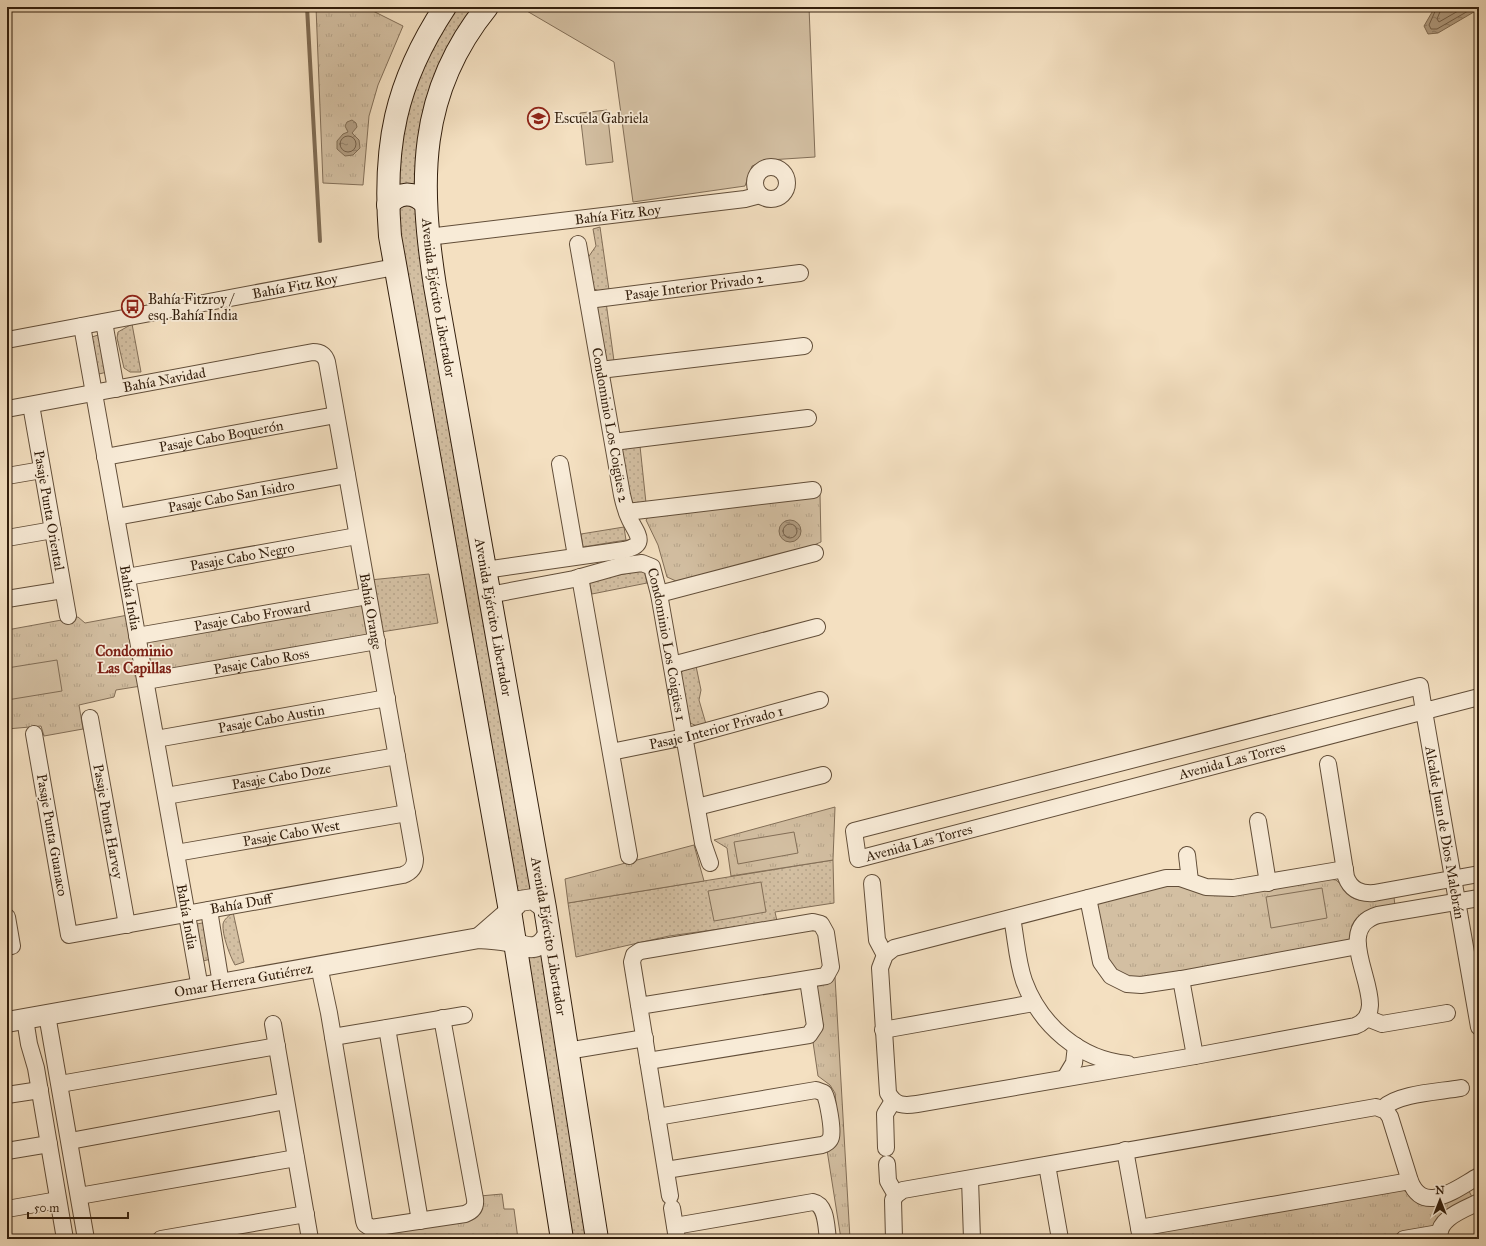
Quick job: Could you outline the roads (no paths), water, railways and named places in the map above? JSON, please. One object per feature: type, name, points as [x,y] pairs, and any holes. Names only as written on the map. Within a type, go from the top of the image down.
[{"type":"main road","points":[[445,7],[418,55],[399,104],[390,145],[387,183],[388,205],[395,267],[510,911],[562,1239]]},
{"type":"main road","name":"Avenida Ejército Libertador","points":[[487,7],[471,28],[452,62],[436,106],[426,154],[425,203],[428,237],[435,286],[545,908],[597,1239]]},
{"type":"main road","points":[[388,205],[395,197],[406,194],[416,196],[425,203]]},
{"type":"street","name":"Bahía Fitz Roy","points":[[428,237],[737,200],[760,195]]},
{"type":"street","name":"Condominio Los Coigües 2","points":[[485,570],[635,547],[638,542],[639,536],[627,512],[578,244]]},
{"type":"street","name":"Bahía Fitz Roy","points":[[7,340],[395,267]]},
{"type":"street","name":"Pasaje Interior Privado 2","points":[[588,300],[800,273]]},
{"type":"street","points":[[104,322],[116,389]]},
{"type":"street","name":"Bahía India","points":[[82,326],[200,988]]},
{"type":"street","points":[[600,370],[804,346]]},
{"type":"street","name":"Bahía Navidad","points":[[7,409],[313,352],[322,354]]},
{"type":"street","name":"Bahía Orange","points":[[322,354],[327,362],[387,698],[415,859],[412,870]]},
{"type":"street","name":"Pasaje Punta Oriental","points":[[31,405],[68,616]]},
{"type":"street","name":"Pasaje Cabo Boquerón","points":[[105,457],[336,415]]},
{"type":"street","points":[[613,442],[808,418]]},
{"type":"street","points":[[560,464],[576,556]]},
{"type":"street","points":[[7,476],[42,470]]},
{"type":"street","name":"Pasaje Cabo San Isidro","points":[[116,517],[347,475]]},
{"type":"street","points":[[627,512],[813,490]]},
{"type":"street","points":[[7,538],[53,530]]},
{"type":"street","name":"Pasaje Cabo Negro","points":[[127,577],[357,536]]},
{"type":"street","points":[[659,594],[814,553]]},
{"type":"street","name":"Condominio Los Coigües 1","points":[[489,595],[580,577],[608,568],[646,563],[654,570],[704,846],[710,862]]},
{"type":"street","points":[[580,577],[629,856]]},
{"type":"street","points":[[7,600],[63,590]]},
{"type":"street","name":"Pasaje Cabo Froward","points":[[137,636],[368,596]]},
{"type":"street","points":[[672,665],[818,627]]},
{"type":"street","name":"Pasaje Cabo Ross","points":[[146,681],[377,641]]},
{"type":"street","name":"Alcalde Juan de Dios Malebrán","points":[[1420,686],[1479,1027]]},
{"type":"street","name":"Avenida Las Torres","points":[[1420,686],[854,831],[858,859],[1479,697]]},
{"type":"street","name":"Pasaje Cabo Austin","points":[[156,739],[387,698]]},
{"type":"street","name":"Pasaje Interior Privado 1","points":[[611,752],[685,737],[820,700]]},
{"type":"street","name":"Pasaje Punta Harvey","points":[[90,718],[127,925]]},
{"type":"street","name":"Pasaje Punta Guanaco","points":[[34,734],[69,935]]},
{"type":"street","name":"Pasaje Cabo Doze","points":[[166,796],[397,756]]},
{"type":"street","points":[[1328,764],[1345,869],[1350,885],[1362,893],[1374,893],[1479,874]]},
{"type":"street","points":[[697,807],[823,775]]},
{"type":"street","name":"Pasaje Cabo West","points":[[176,853],[407,813]]},
{"type":"street","points":[[1258,821],[1268,882]]},
{"type":"street","points":[[1187,855],[1190,881]]},
{"type":"street","points":[[1345,869],[1268,882],[1219,888],[1206,887],[1190,881],[1166,878],[898,947],[885,955],[880,968],[886,1088],[893,1101],[901,1105],[918,1104],[1195,1056],[1355,1026],[1367,1018],[1370,1004],[1358,946],[1357,938],[1360,927],[1371,917],[1479,898]]},
{"type":"street","name":"Bahía Duff","points":[[69,935],[403,875],[412,870]]},
{"type":"street","points":[[872,883],[877,940],[885,955]]},
{"type":"street","points":[[1088,898],[1102,962],[1111,976],[1121,982],[1134,986],[1181,979],[1358,946]]},
{"type":"street","points":[[479,938],[520,901],[526,899],[538,901],[545,908]]},
{"type":"street","name":"Bahía India","points":[[209,910],[221,984]]},
{"type":"street","points":[[7,917],[10,946]]},
{"type":"street","points":[[1012,918],[1021,970],[1034,1003],[1052,1027],[1076,1046],[1090,1054],[1112,1061],[1141,1065]]},
{"type":"street","points":[[639,1006],[826,976],[831,967],[825,930],[817,922],[636,952],[632,958],[632,962],[639,1006],[645,1038],[676,1232],[813,1202],[819,1204],[823,1210],[828,1239]]},
{"type":"street","name":"Omar Herrera Gutiérrez","points":[[16,1020],[479,938],[514,943],[527,948],[534,947],[540,944],[548,933]]},
{"type":"street","points":[[319,966],[333,1037],[365,1224],[375,1228],[465,1214],[473,1210],[475,1203],[442,1018]]},
{"type":"street","points":[[1181,979],[1195,1056]]},
{"type":"street","points":[[648,1061],[809,1035],[814,1026],[808,980]]},
{"type":"street","points":[[883,1030],[1034,1003]]},
{"type":"street","points":[[1367,1018],[1382,1024],[1447,1013]]},
{"type":"street","points":[[47,1015],[86,1239]]},
{"type":"street","points":[[333,1037],[464,1015]]},
{"type":"street","points":[[16,1020],[40,1090],[65,1239]]},
{"type":"street","points":[[273,1024],[310,1239]]},
{"type":"street","points":[[387,1028],[420,1221]]},
{"type":"street","points":[[567,1051],[645,1038]]},
{"type":"street","points":[[60,1084],[277,1046]]},
{"type":"street","points":[[1065,1078],[1074,1064],[1076,1046]]},
{"type":"street","points":[[894,1239],[892,1203],[896,1194],[903,1190],[1372,1107],[1382,1108],[1398,1099],[1461,1088]]},
{"type":"street","points":[[7,1096],[40,1090]]},
{"type":"street","points":[[657,1117],[816,1090],[824,1094],[827,1100],[832,1133],[830,1140],[822,1145],[666,1170]]},
{"type":"street","points":[[70,1141],[286,1101]]},
{"type":"street","points":[[893,1101],[885,1114],[886,1156],[888,1181],[896,1194]]},
{"type":"street","points":[[1382,1108],[1390,1117],[1410,1181],[1417,1193],[1424,1198],[1433,1199],[1442,1196],[1479,1176]]},
{"type":"street","points":[[7,1151],[49,1144]]},
{"type":"street","points":[[1125,1150],[1140,1233],[1410,1181]]},
{"type":"street","points":[[79,1196],[296,1158]]},
{"type":"street","points":[[1047,1165],[1060,1239]]},
{"type":"street","points":[[970,1178],[972,1239]]},
{"type":"street","points":[[7,1209],[58,1200]]},
{"type":"street","points":[[1404,1239],[1439,1236],[1446,1220],[1479,1202]]},
{"type":"street","points":[[161,1239],[306,1214]]},
{"type":"water","points":[[1435,7],[1479,7],[1479,9],[1438,33],[1428,34],[1424,26]]},
{"type":"water","points":[[352,120],[356,123],[357,127],[352,133],[359,140],[360,148],[353,155],[345,156],[337,149],[337,141],[343,134],[348,132],[345,126],[347,122]]},
{"type":"water","points":[[790,520],[798,523],[801,531],[798,539],[790,542],[782,539],[779,531],[782,523]]},
{"type":"waterway","points":[[307,7],[320,241]]},
{"type":"place","name":"Escuela Gabriela","points":[[539,118]]},
{"type":"place","name":"Bahía Fitzroy / esq. Bahía India","points":[[133,307]]},
{"type":"district","name":"Condominio Las Capillas","points":[[134,660]]}]
